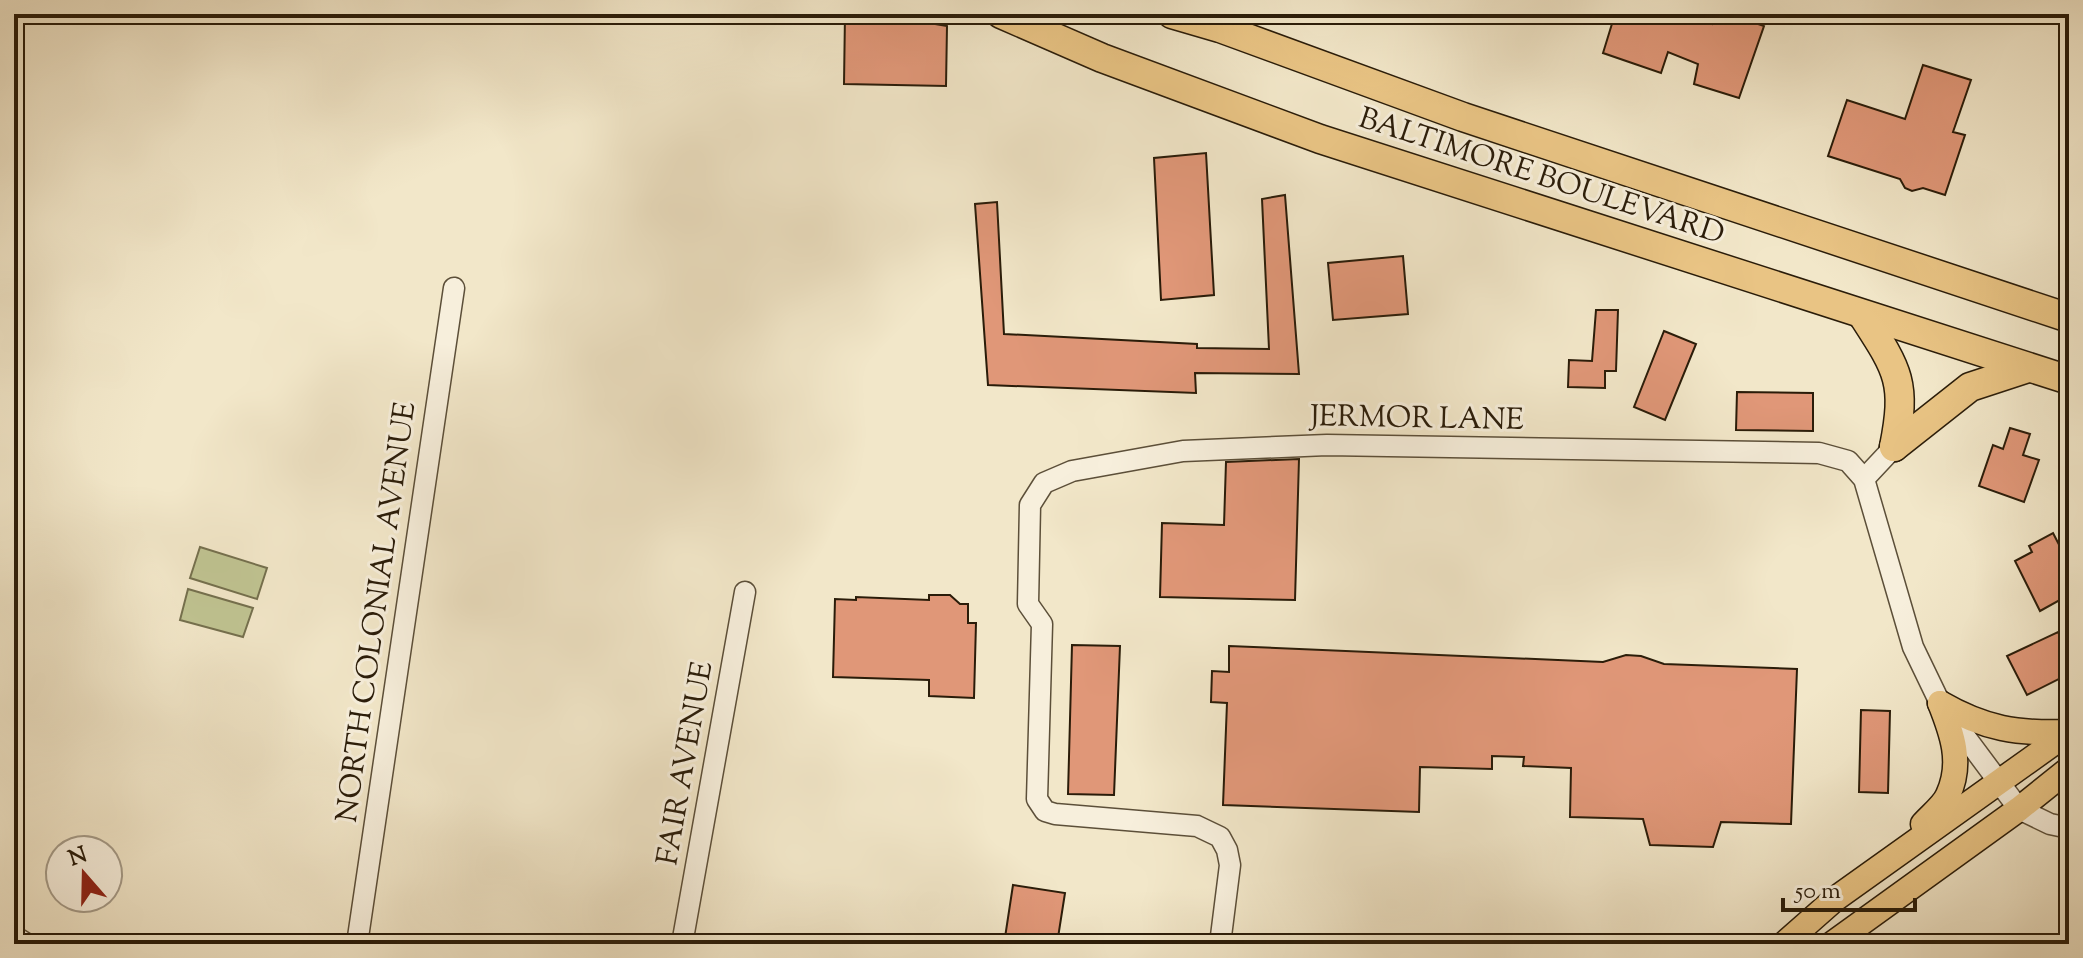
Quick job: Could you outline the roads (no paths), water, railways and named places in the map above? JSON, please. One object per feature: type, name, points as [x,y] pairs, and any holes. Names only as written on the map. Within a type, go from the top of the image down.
[{"type":"highway","name":"BALTIMORE BOULEVARD","points":[[1001,14],[1102,58],[1320,139],[2069,380]]},
{"type":"highway","name":"BALTIMORE BOULEVARD","points":[[1172,14],[1220,28],[1463,117],[2069,318]]},
{"type":"highway","points":[[1863,316],[1884,348],[1899,381],[1900,416],[1894,447]]},
{"type":"highway","points":[[1894,447],[1970,387],[2028,368]]},
{"type":"main road","points":[[1940,703],[1969,720],[1996,729],[2069,732]]},
{"type":"main road","points":[[1902,851],[1948,797],[1955,766],[1955,742],[1940,703]]},
{"type":"main road","points":[[1784,944],[1835,899],[2069,732]]},
{"type":"main road","points":[[1832,944],[2019,809],[2069,769]]},
{"type":"street","name":"NORTH COLONIAL AVENUE","points":[[357,944],[454,288]]},
{"type":"street","name":"JERMOR LANE","points":[[1220,944],[1230,865],[1220,837],[1197,826],[1055,814],[1045,811],[1037,799],[1042,624],[1028,604],[1030,505],[1044,483],[1072,471],[1183,451],[1327,445],[1819,453],[1848,461],[1864,479]]},
{"type":"street","points":[[1894,447],[1864,479],[1913,647],[1940,703],[2019,809],[2050,824],[2069,828]]},
{"type":"street","name":"FAIR AVENUE","points":[[682,944],[745,592]]},
{"type":"street","points":[[14,936],[27,944]]}]
